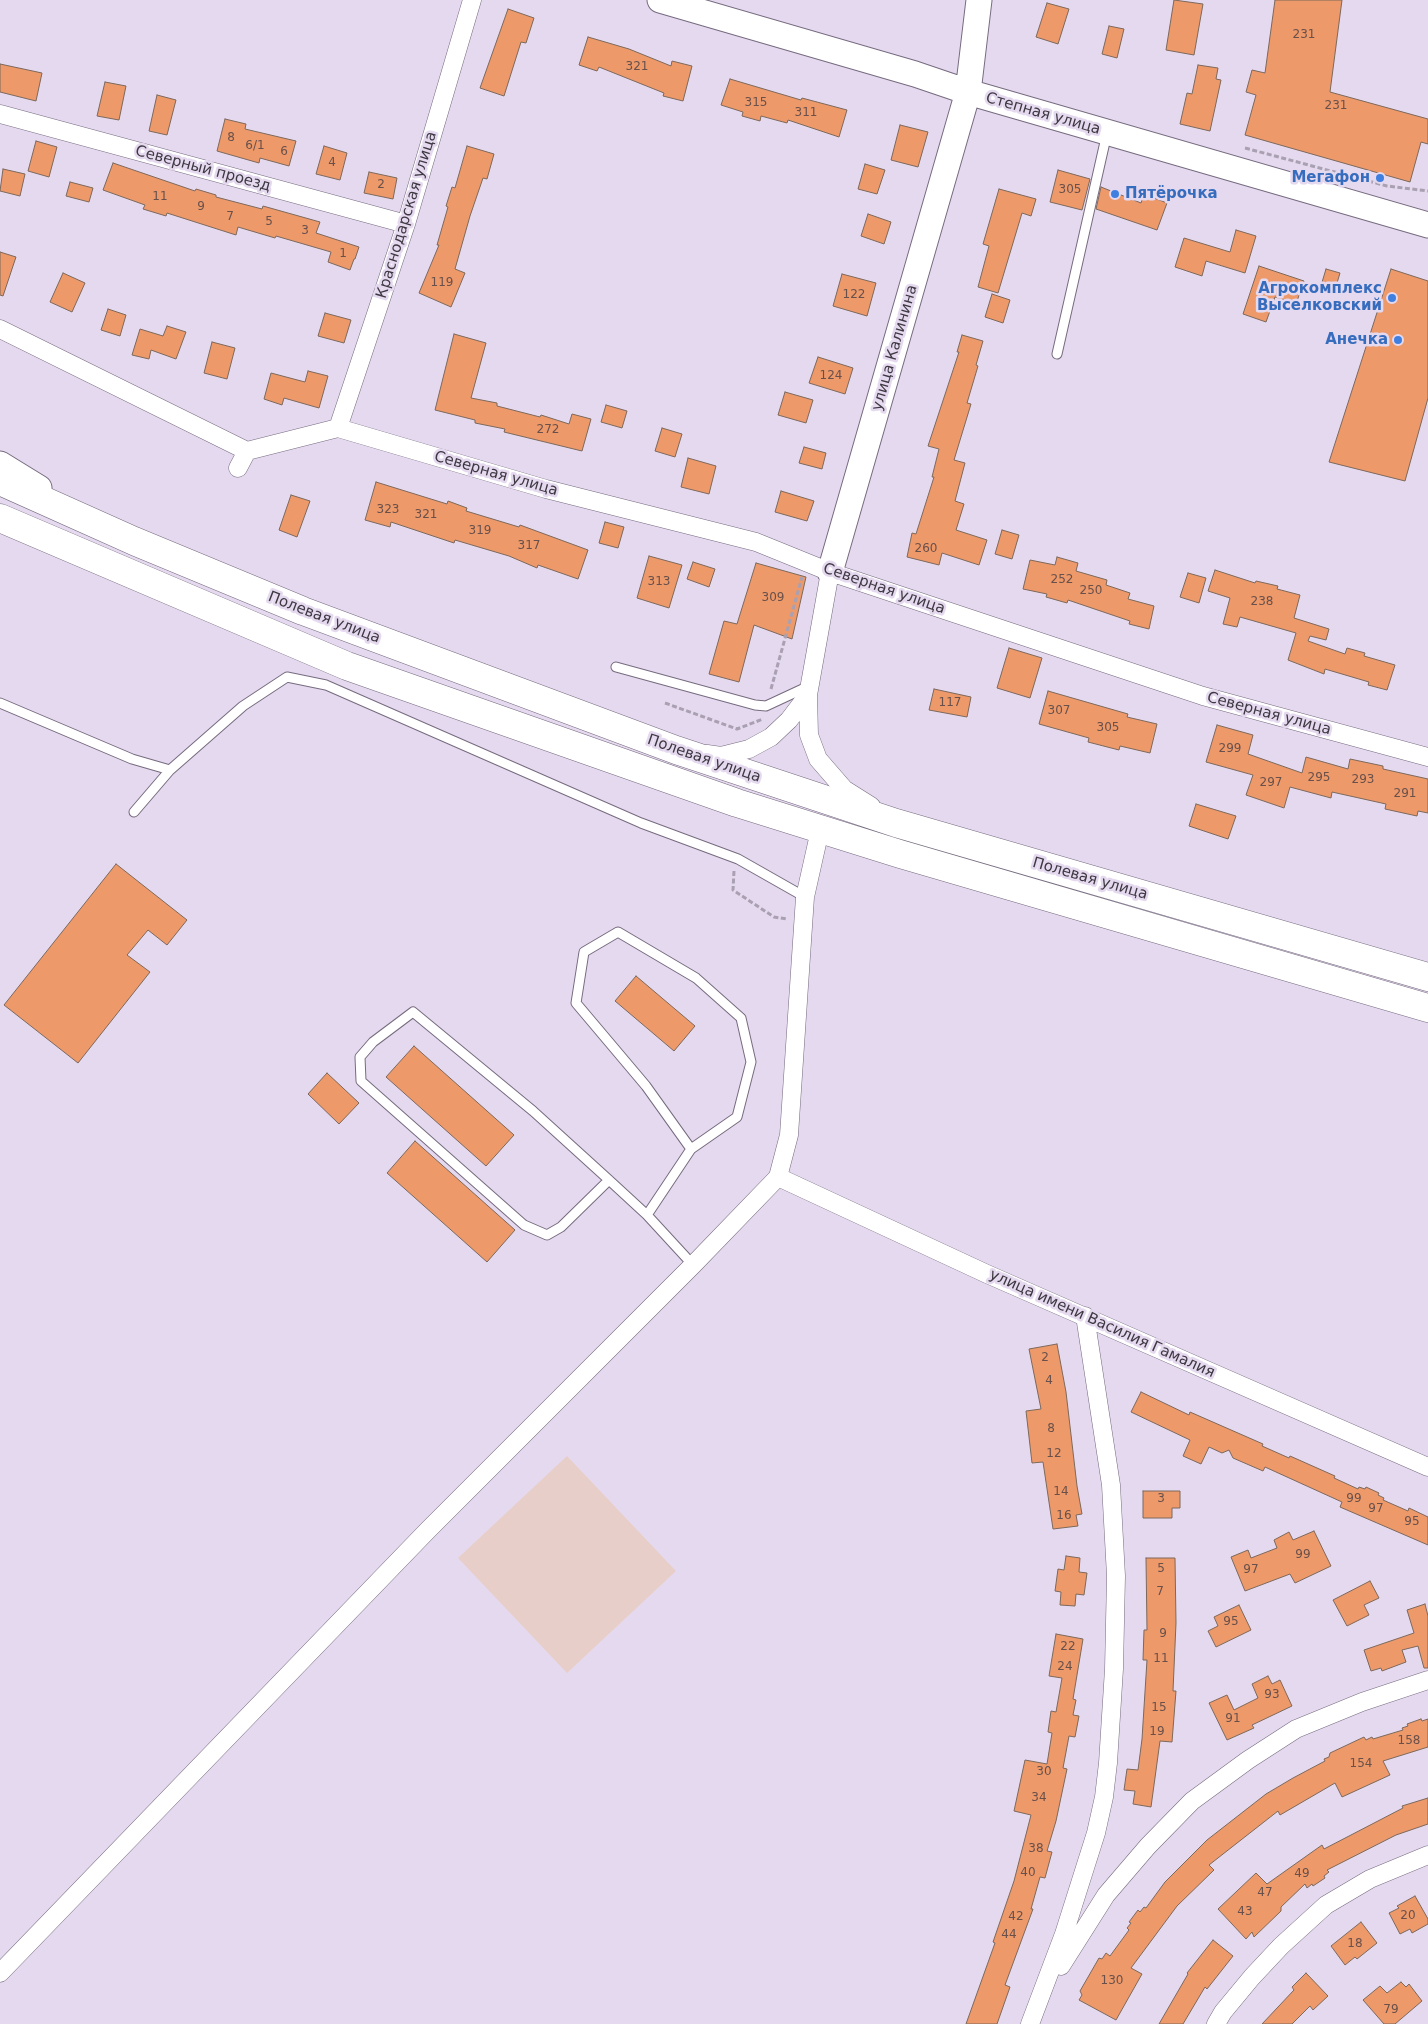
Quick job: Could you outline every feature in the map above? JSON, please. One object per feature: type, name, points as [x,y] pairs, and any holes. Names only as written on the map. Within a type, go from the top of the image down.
[{"type":"highway","name":"Полевая улица","points":[[0,481],[107,530],[303,610],[676,750],[896,823],[1428,977]]},
{"type":"highway","name":"Полевая улица","points":[[0,518],[348,666],[737,803],[820,830],[1428,1008]]},
{"type":"main road","name":"Степная улица","points":[[660,0],[915,74],[968,92],[1428,225]]},
{"type":"main road","name":"улица Калинина","points":[[830,572],[968,92],[979,0]]},
{"type":"main road","points":[[0,464],[107,530]]},
{"type":"street","name":"Краснодарская улица","points":[[338,428],[406,224],[472,0]]},
{"type":"street","name":"Северный проезд","points":[[0,114],[406,224]]},
{"type":"street","points":[[0,329],[247,451],[338,428]]},
{"type":"street","name":"Северная улица","points":[[338,428],[546,489],[756,542],[830,572],[1203,696],[1428,757]]},
{"type":"street","points":[[238,468],[247,451]]},
{"type":"street","name":"улица Калинина","points":[[809,691],[830,572]]},
{"type":"street","points":[[676,750],[721,756],[749,749],[771,737],[789,720],[809,691]]},
{"type":"street","points":[[809,691],[810,735],[818,759],[844,788],[896,823]]},
{"type":"street","points":[[0,1973],[426,1531],[693,1265],[778,1177],[788,1135],[805,897],[820,830]]},
{"type":"street","name":"улица имени Василия Гамалия","points":[[778,1177],[987,1274],[1428,1467]]},
{"type":"street","points":[[1030,2022],[1064,1934],[1093,1842],[1104,1797],[1108,1763],[1114,1669],[1115,1558],[1111,1485],[1085,1316]]},
{"type":"street","points":[[1030,2022],[1070,1950],[1106,1895],[1148,1846],[1192,1801],[1248,1760],[1296,1730],[1362,1702],[1428,1680]]},
{"type":"street","points":[[1216,2024],[1223,2012],[1263,1964],[1326,1905],[1370,1879],[1428,1855]]},
{"type":"lane","points":[[1057,354],[1107,132]]},
{"type":"lane","points":[[616,667],[755,705],[766,706],[809,691]]},
{"type":"lane","points":[[134,812],[170,770],[243,706],[286,677],[326,685],[641,823],[738,860],[805,897]]},
{"type":"lane","points":[[0,703],[132,759],[170,770]]},
{"type":"lane","points":[[647,1215],[691,1149],[737,1117],[751,1062],[741,1018],[696,978],[618,932],[584,952],[576,1003],[646,1086],[691,1149]]},
{"type":"lane","points":[[608,1180],[561,1227],[548,1235],[524,1226],[361,1081],[360,1057],[374,1042],[413,1012],[533,1111],[647,1215],[693,1265]]},
{"type":"path","points":[[665,703],[737,729],[762,720],[807,562]]},
{"type":"path","points":[[738,860],[734,872],[733,890],[774,917],[803,922]]},
{"type":"shaded area","points":[[567,1456],[676,1571],[567,1673],[458,1558]]},
{"type":"building","points":[[1174,0],[1203,4],[1194,55],[1166,50]]},
{"type":"building","points":[[1275,0],[1342,0],[1330,92],[1428,119],[1428,144],[1421,142],[1410,182],[1245,135],[1256,95],[1246,92],[1252,70],[1265,73]]},
{"type":"building","points":[[1047,3],[1069,9],[1058,44],[1036,37]]},
{"type":"building","points":[[508,9],[534,18],[526,43],[521,42],[504,96],[480,88]]},
{"type":"building","points":[[1109,26],[1124,29],[1117,58],[1102,54]]},
{"type":"building","points":[[588,37],[629,49],[671,66],[672,61],[692,66],[683,101],[663,96],[664,93],[599,67],[597,71],[579,65]]},
{"type":"building","points":[[0,64],[42,73],[36,101],[0,92]]},
{"type":"building","points":[[1198,65],[1218,68],[1216,79],[1221,80],[1210,131],[1180,124],[1187,93],[1192,94]]},
{"type":"building","points":[[730,79],[801,100],[802,98],[847,110],[839,137],[788,120],[787,123],[761,116],[760,121],[742,116],[743,112],[721,105]]},
{"type":"building","points":[[105,82],[126,86],[119,120],[97,116]]},
{"type":"building","points":[[157,95],[176,100],[167,135],[149,131]]},
{"type":"building","points":[[225,119],[246,124],[245,129],[296,141],[289,166],[260,158],[259,163],[217,151]]},
{"type":"building","points":[[900,125],[928,132],[918,167],[891,160]]},
{"type":"building","points":[[36,141],[57,147],[49,177],[28,171]]},
{"type":"building","points":[[324,146],[347,153],[340,180],[316,174]]},
{"type":"building","points":[[467,146],[494,154],[487,179],[483,178],[470,216],[455,269],[465,273],[451,307],[419,293],[439,245],[437,245],[448,207],[446,206],[452,187],[455,188]]},
{"type":"building","points":[[113,163],[195,191],[196,189],[216,195],[216,197],[262,209],[263,206],[320,222],[316,233],[359,247],[355,259],[350,270],[328,262],[331,252],[238,227],[236,235],[167,213],[166,216],[143,209],[145,205],[103,190]]},
{"type":"building","points":[[865,164],[885,170],[877,194],[858,189]]},
{"type":"building","points":[[3,169],[25,174],[20,196],[0,191]]},
{"type":"building","points":[[1058,170],[1090,179],[1082,210],[1050,202]]},
{"type":"building","points":[[369,172],[397,178],[393,199],[364,193]]},
{"type":"building","points":[[70,182],[93,188],[89,202],[66,196]]},
{"type":"building","points":[[1101,187],[1141,203],[1144,194],[1167,203],[1157,230],[1096,209]]},
{"type":"building","points":[[999,189],[1036,199],[1031,216],[1022,213],[998,293],[978,287],[989,246],[983,244]]},
{"type":"building","points":[[868,214],[891,222],[884,244],[861,236]]},
{"type":"building","points":[[1236,230],[1256,236],[1245,273],[1206,261],[1202,276],[1175,267],[1184,238],[1230,252]]},
{"type":"building","points":[[0,252],[16,257],[3,296],[0,295]]},
{"type":"building","points":[[1259,266],[1304,281],[1296,304],[1275,297],[1266,322],[1243,314]]},
{"type":"building","points":[[1326,269],[1340,273],[1334,293],[1320,289]]},
{"type":"building","name":"Анечка","points":[[1391,269],[1428,281],[1428,398],[1405,481],[1329,462]]},
{"type":"building","points":[[63,273],[85,283],[72,312],[50,302]]},
{"type":"building","points":[[842,274],[876,283],[867,316],[833,306]]},
{"type":"building","points":[[992,294],[1010,300],[1003,323],[985,317]]},
{"type":"building","points":[[108,309],[126,315],[120,336],[101,330]]},
{"type":"building","points":[[325,313],[351,320],[344,343],[318,336]]},
{"type":"building","points":[[167,326],[186,332],[176,359],[151,350],[149,359],[132,355],[140,329],[163,336]]},
{"type":"building","points":[[454,334],[486,343],[471,398],[497,403],[497,406],[540,417],[541,415],[569,424],[572,414],[591,419],[582,451],[504,432],[505,429],[475,423],[475,420],[435,410]]},
{"type":"building","points":[[962,335],[983,341],[967,403],[971,404],[954,460],[965,463],[955,501],[964,504],[956,530],[987,540],[979,565],[942,553],[939,565],[907,557],[912,533],[916,534],[934,477],[932,477],[939,449],[928,446],[959,352],[957,352]]},
{"type":"building","points":[[212,342],[235,348],[227,379],[204,373]]},
{"type":"building","points":[[818,357],[853,368],[845,394],[809,383]]},
{"type":"building","points":[[308,371],[328,376],[319,408],[284,398],[282,405],[264,399],[271,373],[305,382]]},
{"type":"building","points":[[785,392],[813,400],[806,423],[778,415]]},
{"type":"building","points":[[606,405],[627,411],[622,428],[601,422]]},
{"type":"building","points":[[662,428],[682,434],[675,457],[655,451]]},
{"type":"building","points":[[804,447],[826,453],[822,469],[799,463]]},
{"type":"building","points":[[688,458],[716,466],[709,494],[681,487]]},
{"type":"building","points":[[376,482],[447,504],[448,501],[467,508],[466,511],[519,527],[520,525],[588,550],[578,579],[538,565],[537,568],[509,556],[455,540],[454,543],[391,522],[390,527],[365,520]]},
{"type":"building","points":[[781,491],[814,501],[807,521],[775,512]]},
{"type":"building","points":[[291,495],[310,501],[297,537],[279,530]]},
{"type":"building","points":[[605,522],[624,527],[618,548],[599,543]]},
{"type":"building","points":[[1002,530],[1019,535],[1012,559],[995,554]]},
{"type":"building","points":[[649,556],[682,565],[669,608],[637,598]]},
{"type":"building","points":[[1057,557],[1078,563],[1076,571],[1107,580],[1106,585],[1130,593],[1128,599],[1154,606],[1149,629],[1129,624],[1130,621],[1068,600],[1067,603],[1046,597],[1047,594],[1023,589],[1030,560],[1055,565]]},
{"type":"building","points":[[693,562],[715,569],[709,587],[687,579]]},
{"type":"building","points":[[756,563],[806,577],[792,639],[754,625],[739,682],[709,674],[724,621],[737,624]]},
{"type":"building","points":[[1215,570],[1255,583],[1256,581],[1278,586],[1277,589],[1300,595],[1294,618],[1329,629],[1326,640],[1310,636],[1308,641],[1345,654],[1347,648],[1365,653],[1364,656],[1395,665],[1387,690],[1368,685],[1369,682],[1325,669],[1324,674],[1288,660],[1296,633],[1240,617],[1237,627],[1223,624],[1230,598],[1208,591]]},
{"type":"building","points":[[1188,573],[1206,578],[1199,603],[1180,597]]},
{"type":"building","points":[[1009,648],[1042,658],[1030,698],[997,688]]},
{"type":"building","points":[[934,689],[971,697],[967,717],[929,710]]},
{"type":"building","points":[[1048,691],[1128,714],[1127,717],[1157,724],[1150,753],[1120,746],[1119,750],[1088,742],[1089,738],[1039,724]]},
{"type":"building","points":[[1217,725],[1253,735],[1248,754],[1302,773],[1306,757],[1348,769],[1350,759],[1428,779],[1428,813],[1418,811],[1417,816],[1385,809],[1386,804],[1332,792],[1331,798],[1290,787],[1284,808],[1246,795],[1253,775],[1206,762]]},
{"type":"building","points":[[1196,804],[1236,816],[1228,839],[1189,826]]},
{"type":"building","points":[[116,864],[187,920],[167,945],[148,930],[127,955],[150,972],[78,1063],[4,1005]]},
{"type":"building","points":[[636,976],[695,1026],[674,1051],[615,1001]]},
{"type":"building","points":[[414,1046],[514,1135],[486,1166],[386,1077]]},
{"type":"building","points":[[327,1073],[359,1103],[339,1124],[308,1094]]},
{"type":"building","points":[[415,1141],[515,1230],[487,1262],[387,1173]]},
{"type":"building","points":[[1057,1344],[1066,1392],[1082,1514],[1076,1515],[1078,1526],[1053,1529],[1043,1462],[1032,1463],[1026,1411],[1041,1409],[1029,1349]]},
{"type":"building","points":[[1141,1392],[1189,1415],[1190,1412],[1263,1444],[1262,1446],[1289,1458],[1290,1456],[1335,1476],[1334,1478],[1358,1489],[1359,1487],[1365,1489],[1366,1487],[1379,1493],[1378,1495],[1384,1498],[1383,1500],[1408,1511],[1409,1508],[1428,1517],[1428,1545],[1340,1507],[1342,1502],[1265,1467],[1263,1471],[1233,1458],[1229,1450],[1222,1453],[1209,1447],[1201,1464],[1183,1456],[1190,1440],[1131,1412]]},
{"type":"building","points":[[1143,1491],[1180,1491],[1180,1508],[1172,1508],[1172,1518],[1143,1518]]},
{"type":"building","points":[[1314,1531],[1331,1566],[1295,1583],[1290,1574],[1245,1591],[1231,1557],[1248,1550],[1251,1558],[1277,1548],[1274,1540],[1289,1532],[1293,1540]]},
{"type":"building","points":[[1066,1556],[1080,1558],[1079,1572],[1087,1573],[1084,1595],[1076,1594],[1075,1606],[1060,1605],[1061,1592],[1055,1591],[1058,1569],[1064,1570]]},
{"type":"building","points":[[1146,1558],[1175,1558],[1176,1623],[1173,1691],[1176,1691],[1172,1742],[1160,1741],[1151,1807],[1133,1804],[1135,1791],[1124,1790],[1127,1769],[1138,1770],[1142,1739],[1147,1660],[1143,1660],[1144,1630],[1147,1630]]},
{"type":"building","points":[[1370,1581],[1379,1598],[1364,1605],[1369,1615],[1347,1626],[1333,1600]]},
{"type":"building","points":[[1425,1604],[1428,1616],[1428,1668],[1424,1668],[1418,1646],[1402,1650],[1406,1662],[1382,1671],[1381,1668],[1371,1671],[1364,1650],[1414,1633],[1407,1610]]},
{"type":"building","points":[[1239,1605],[1251,1630],[1216,1647],[1208,1631],[1218,1626],[1214,1617]]},
{"type":"building","points":[[1056,1634],[1083,1639],[1073,1699],[1076,1700],[1073,1715],[1079,1716],[1075,1737],[1069,1736],[1063,1768],[1067,1769],[1056,1821],[1047,1851],[1052,1852],[1045,1878],[1040,1877],[1031,1909],[1033,1909],[1005,1985],[1010,1987],[997,2024],[966,2024],[995,1943],[993,1942],[1014,1881],[1031,1815],[1014,1811],[1025,1760],[1047,1764],[1052,1733],[1048,1732],[1051,1711],[1056,1712],[1062,1678],[1049,1676]]},
{"type":"building","points":[[1268,1676],[1272,1684],[1280,1680],[1292,1706],[1252,1725],[1254,1728],[1227,1740],[1209,1703],[1227,1695],[1234,1710],[1258,1698],[1252,1684]]},
{"type":"building","points":[[1421,1719],[1422,1721],[1428,1719],[1428,1747],[1383,1761],[1390,1775],[1342,1797],[1335,1783],[1280,1815],[1278,1811],[1209,1865],[1214,1870],[1177,1906],[1131,1968],[1142,1974],[1116,2020],[1079,2000],[1082,1995],[1080,1991],[1099,1958],[1102,1959],[1106,1953],[1110,1956],[1129,1930],[1127,1928],[1131,1923],[1129,1922],[1138,1910],[1140,1912],[1144,1907],[1146,1908],[1165,1882],[1207,1840],[1266,1794],[1325,1761],[1324,1759],[1329,1757],[1330,1753],[1364,1737],[1366,1740],[1372,1737],[1373,1739],[1403,1730],[1402,1728],[1408,1726],[1407,1724]]},
{"type":"building","points":[[1428,1798],[1428,1824],[1396,1835],[1327,1870],[1329,1872],[1324,1876],[1325,1878],[1313,1886],[1312,1884],[1307,1888],[1305,1884],[1254,1937],[1252,1932],[1246,1939],[1218,1909],[1256,1873],[1267,1884],[1322,1845],[1324,1849],[1403,1808],[1402,1806]]},
{"type":"building","points":[[1415,1896],[1428,1919],[1428,1924],[1412,1933],[1410,1929],[1400,1934],[1389,1913]]},
{"type":"building","points":[[1361,1922],[1377,1943],[1357,1959],[1355,1957],[1345,1965],[1331,1946]]},
{"type":"building","points":[[1213,1940],[1233,1956],[1207,1989],[1205,1987],[1183,2024],[1159,2024],[1187,1973]]},
{"type":"building","points":[[1306,1973],[1328,1996],[1313,2010],[1310,2006],[1292,2024],[1262,2024],[1294,1990],[1292,1987]]},
{"type":"building","points":[[1401,1982],[1406,1987],[1409,1984],[1422,2001],[1395,2024],[1384,2024],[1363,2000],[1380,1986],[1387,1993]]},
{"type":"place","name":"Мегафон","points":[[1380,178]]},
{"type":"place","name":"Пятёрочка","points":[[1115,194]]},
{"type":"place","name":"Агрокомплекс Выселковский","points":[[1392,298]]},
{"type":"place","name":"Анечка","points":[[1398,340]]}]
